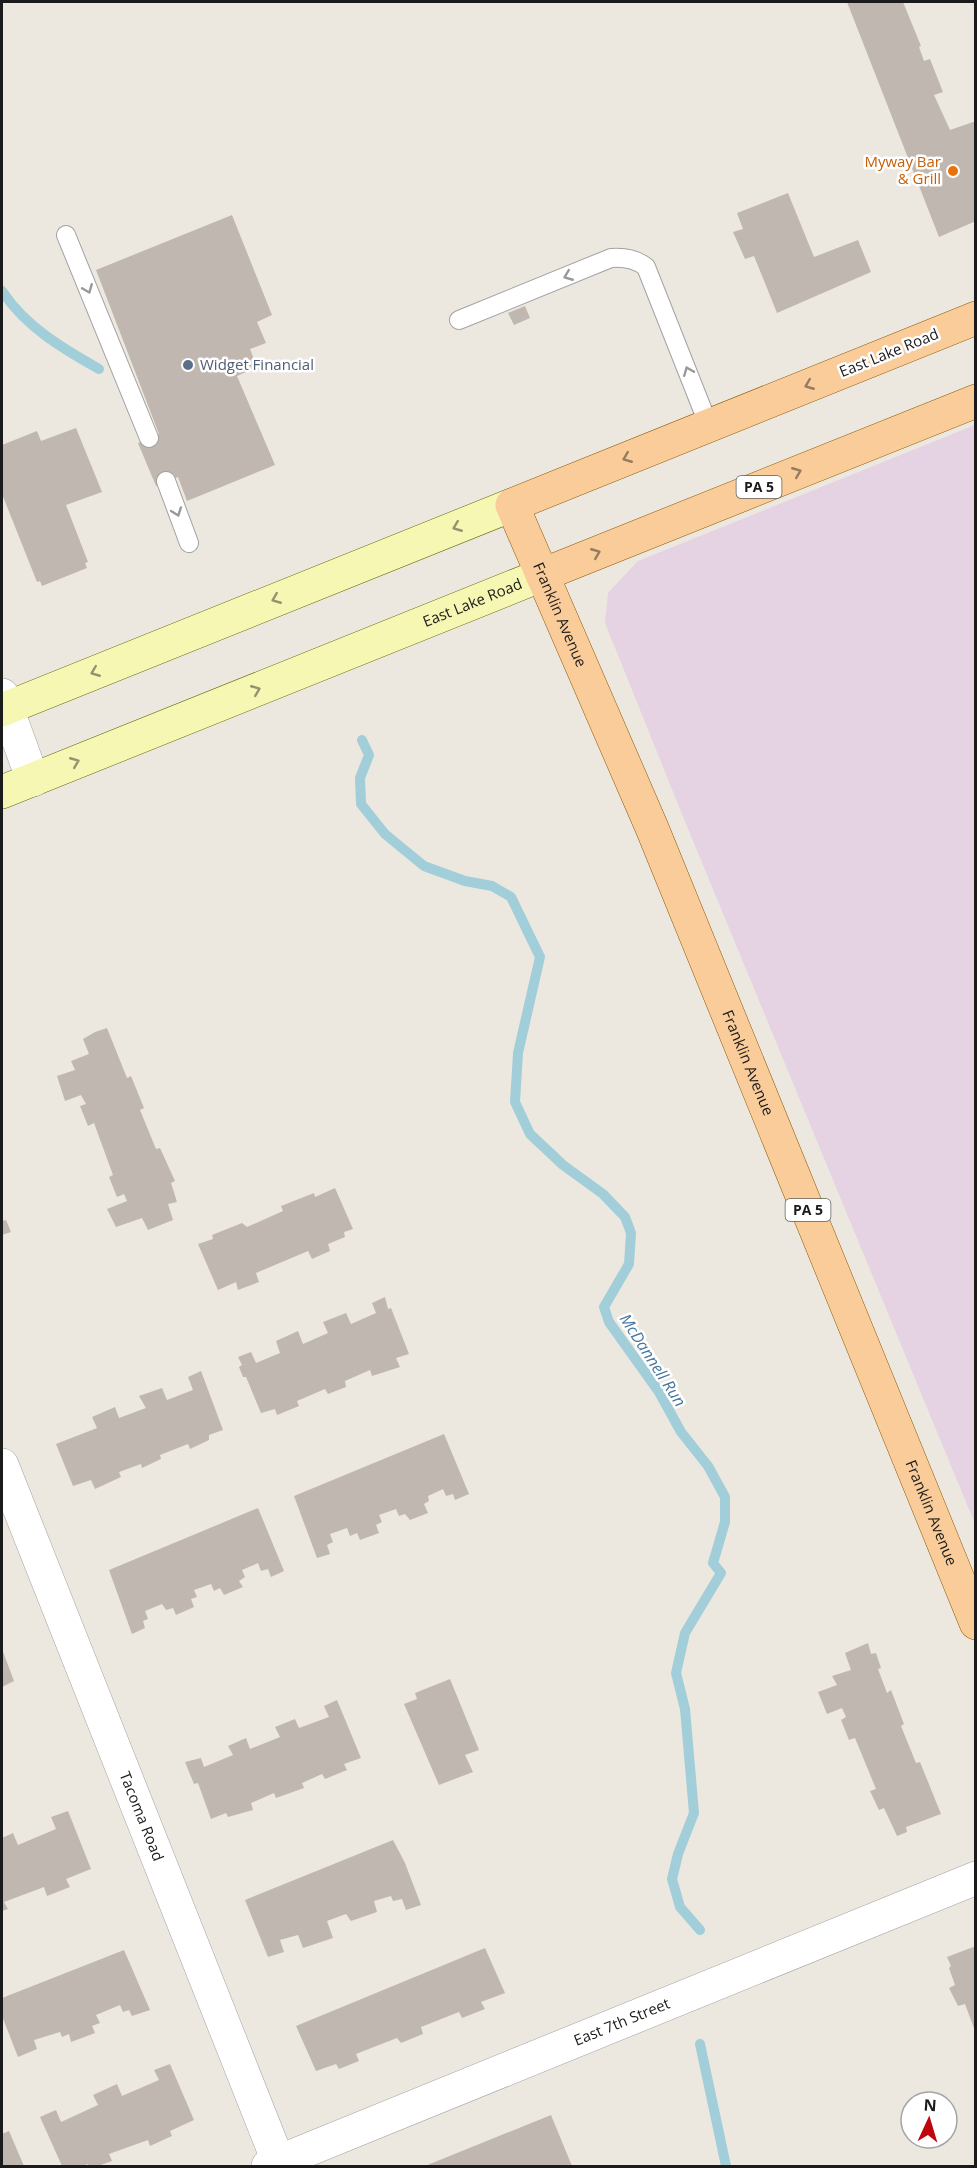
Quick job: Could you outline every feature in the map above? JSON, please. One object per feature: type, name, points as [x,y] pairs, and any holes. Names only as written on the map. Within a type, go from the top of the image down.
[{"type":"main road","name":"East Lake Road","points":[[3,704],[512,505],[975,318]]},
{"type":"main road","name":"East Lake Road","points":[[2,792],[975,401]]},
{"type":"main road","name":"Franklin Avenue","points":[[512,505],[652,828],[975,1623]]},
{"type":"street","points":[[3,704],[33,780]]},
{"type":"street","name":"Tacoma Road","points":[[2,1465],[275,2165]]},
{"type":"street","name":"East 7th Street","points":[[275,2165],[975,1878]]},
{"type":"lane","points":[[66,235],[149,438]]},
{"type":"lane","points":[[459,320],[611,258],[624,258],[640,263],[646,267],[709,426]]},
{"type":"lane","points":[[166,481],[189,543]]},
{"type":"shaded area","points":[[975,425],[975,1524],[605,623],[608,593],[638,561]]},
{"type":"building","points":[[847,2],[903,2],[921,46],[919,47],[924,61],[930,59],[943,92],[934,95],[950,130],[976,121],[976,221],[939,237]]},
{"type":"building","points":[[788,193],[814,257],[858,240],[871,272],[777,313],[754,256],[745,259],[733,232],[743,229],[737,213]]},
{"type":"building","points":[[232,215],[272,315],[257,322],[266,343],[250,349],[257,367],[237,376],[275,465],[187,501],[178,477],[156,486],[138,443],[159,434],[96,270]]},
{"type":"building","points":[[525,306],[530,318],[514,325],[508,313]]},
{"type":"building","points":[[76,428],[102,492],[66,505],[88,562],[85,563],[87,568],[42,586],[40,581],[37,582],[2,494],[2,445],[37,431],[41,441]]},
{"type":"building","points":[[107,1028],[127,1078],[131,1076],[144,1108],[140,1110],[156,1149],[160,1148],[175,1181],[171,1183],[177,1202],[168,1204],[173,1220],[148,1230],[142,1218],[116,1227],[107,1209],[127,1201],[124,1194],[117,1197],[109,1177],[113,1175],[94,1123],[88,1126],[80,1106],[86,1104],[81,1095],[65,1101],[57,1076],[75,1070],[71,1061],[89,1054],[83,1039]]},
{"type":"building","points":[[335,1188],[353,1229],[344,1232],[345,1237],[328,1244],[330,1251],[312,1259],[308,1251],[256,1273],[259,1282],[238,1290],[236,1282],[218,1290],[198,1244],[213,1239],[212,1235],[242,1223],[247,1227],[283,1211],[281,1206],[314,1193],[315,1197]]},
{"type":"building","points":[[6,1220],[11,1232],[2,1235],[2,1221]]},
{"type":"building","points":[[385,1297],[388,1309],[391,1308],[409,1354],[396,1358],[400,1367],[372,1376],[370,1370],[345,1381],[346,1387],[328,1394],[325,1389],[297,1401],[299,1406],[277,1415],[275,1409],[261,1413],[246,1377],[243,1377],[239,1367],[242,1365],[238,1357],[251,1352],[256,1363],[280,1353],[276,1341],[298,1331],[303,1344],[328,1333],[323,1322],[346,1313],[351,1324],[376,1313],[372,1303]]},
{"type":"building","points":[[201,1371],[223,1430],[209,1435],[209,1440],[190,1449],[188,1444],[160,1455],[161,1459],[142,1468],[141,1464],[119,1472],[121,1477],[95,1489],[91,1480],[73,1486],[56,1444],[97,1428],[92,1417],[115,1407],[119,1418],[146,1408],[139,1396],[162,1388],[167,1400],[193,1390],[188,1377]]},
{"type":"building","points":[[444,1434],[469,1494],[455,1500],[453,1494],[446,1496],[443,1489],[428,1496],[429,1501],[424,1504],[428,1513],[410,1520],[405,1514],[399,1516],[396,1509],[379,1515],[382,1522],[376,1525],[379,1533],[360,1540],[357,1533],[350,1536],[347,1528],[330,1534],[333,1542],[327,1545],[330,1554],[317,1558],[294,1496]]},
{"type":"building","points":[[258,1508],[284,1571],[271,1577],[268,1569],[261,1571],[258,1563],[242,1570],[245,1577],[239,1581],[243,1587],[224,1595],[220,1588],[214,1591],[211,1584],[194,1590],[197,1597],[191,1599],[194,1607],[176,1615],[173,1608],[166,1610],[162,1604],[145,1611],[148,1619],[143,1621],[145,1628],[132,1634],[109,1570]]},
{"type":"building","points":[[868,1643],[871,1654],[876,1653],[881,1668],[878,1669],[887,1693],[891,1690],[904,1724],[901,1726],[916,1763],[920,1762],[941,1814],[906,1827],[907,1832],[897,1836],[884,1808],[879,1810],[870,1791],[876,1789],[855,1738],[849,1740],[841,1720],[846,1717],[842,1708],[827,1714],[818,1692],[837,1685],[832,1676],[851,1670],[845,1653]]},
{"type":"building","points":[[2,1649],[14,1681],[2,1687]]},
{"type":"building","points":[[450,1679],[479,1750],[465,1755],[473,1772],[439,1785],[404,1704],[417,1699],[415,1693]]},
{"type":"building","points":[[337,1700],[361,1758],[344,1764],[347,1770],[325,1779],[322,1774],[302,1783],[304,1788],[276,1798],[274,1793],[251,1803],[253,1810],[228,1817],[226,1813],[211,1819],[198,1783],[194,1784],[185,1762],[201,1758],[204,1767],[233,1755],[228,1746],[246,1738],[250,1749],[280,1737],[275,1727],[295,1719],[299,1728],[329,1717],[324,1706]]},
{"type":"building","points":[[68,1811],[91,1869],[66,1879],[70,1887],[47,1896],[44,1887],[4,1902],[8,1909],[2,1911],[2,1838],[13,1833],[18,1845],[56,1829],[51,1817]]},
{"type":"building","points":[[393,1840],[405,1863],[421,1905],[406,1910],[402,1899],[393,1901],[391,1896],[374,1901],[377,1912],[351,1921],[346,1914],[327,1921],[333,1938],[303,1948],[298,1935],[280,1940],[284,1952],[268,1957],[245,1900]]},
{"type":"building","points":[[976,1946],[975,2031],[965,2004],[958,2006],[949,1988],[955,1985],[947,1957]]},
{"type":"building","points":[[485,1948],[505,1993],[481,2002],[485,2009],[462,2018],[459,2012],[421,2027],[423,2034],[401,2043],[397,2038],[356,2054],[359,2061],[339,2069],[336,2064],[316,2071],[296,2026]]},
{"type":"building","points":[[124,1950],[150,2010],[132,2016],[129,2010],[123,2012],[120,2005],[96,2015],[100,2023],[92,2026],[95,2033],[71,2042],[69,2034],[62,2037],[60,2032],[34,2040],[37,2049],[18,2057],[2,2016],[2,1998]]},
{"type":"building","points":[[170,2064],[194,2120],[170,2131],[172,2136],[150,2146],[148,2140],[109,2154],[112,2161],[98,2166],[88,2164],[62,2166],[40,2117],[56,2110],[61,2122],[98,2105],[93,2095],[117,2084],[122,2096],[159,2080],[154,2070]]},
{"type":"building","points":[[551,2115],[572,2166],[425,2166]]},
{"type":"building","points":[[9,2131],[24,2166],[2,2166],[2,2134]]},
{"type":"waterway","name":"McDannell Run","points":[[2,291],[33,326],[58,345],[99,369]]},
{"type":"waterway","name":"McDannell Run","points":[[362,740],[369,755],[360,778],[361,804],[385,834],[424,866],[465,881],[492,886],[511,897],[540,957],[518,1053],[515,1102],[530,1134],[563,1165],[603,1194],[625,1217],[631,1233],[629,1264],[604,1307],[609,1322],[659,1392],[681,1432],[708,1466],[725,1497],[725,1522],[713,1563],[721,1573],[685,1633],[676,1673],[685,1709],[694,1813],[678,1854],[672,1879],[680,1907],[700,1930]]},
{"type":"waterway","name":"McDannell Run","points":[[700,2044],[726,2166]]},
{"type":"place","name":"Myway Bar & Grill","points":[[953,171]]},
{"type":"place","name":"Widget Financial","points":[[188,365]]}]
